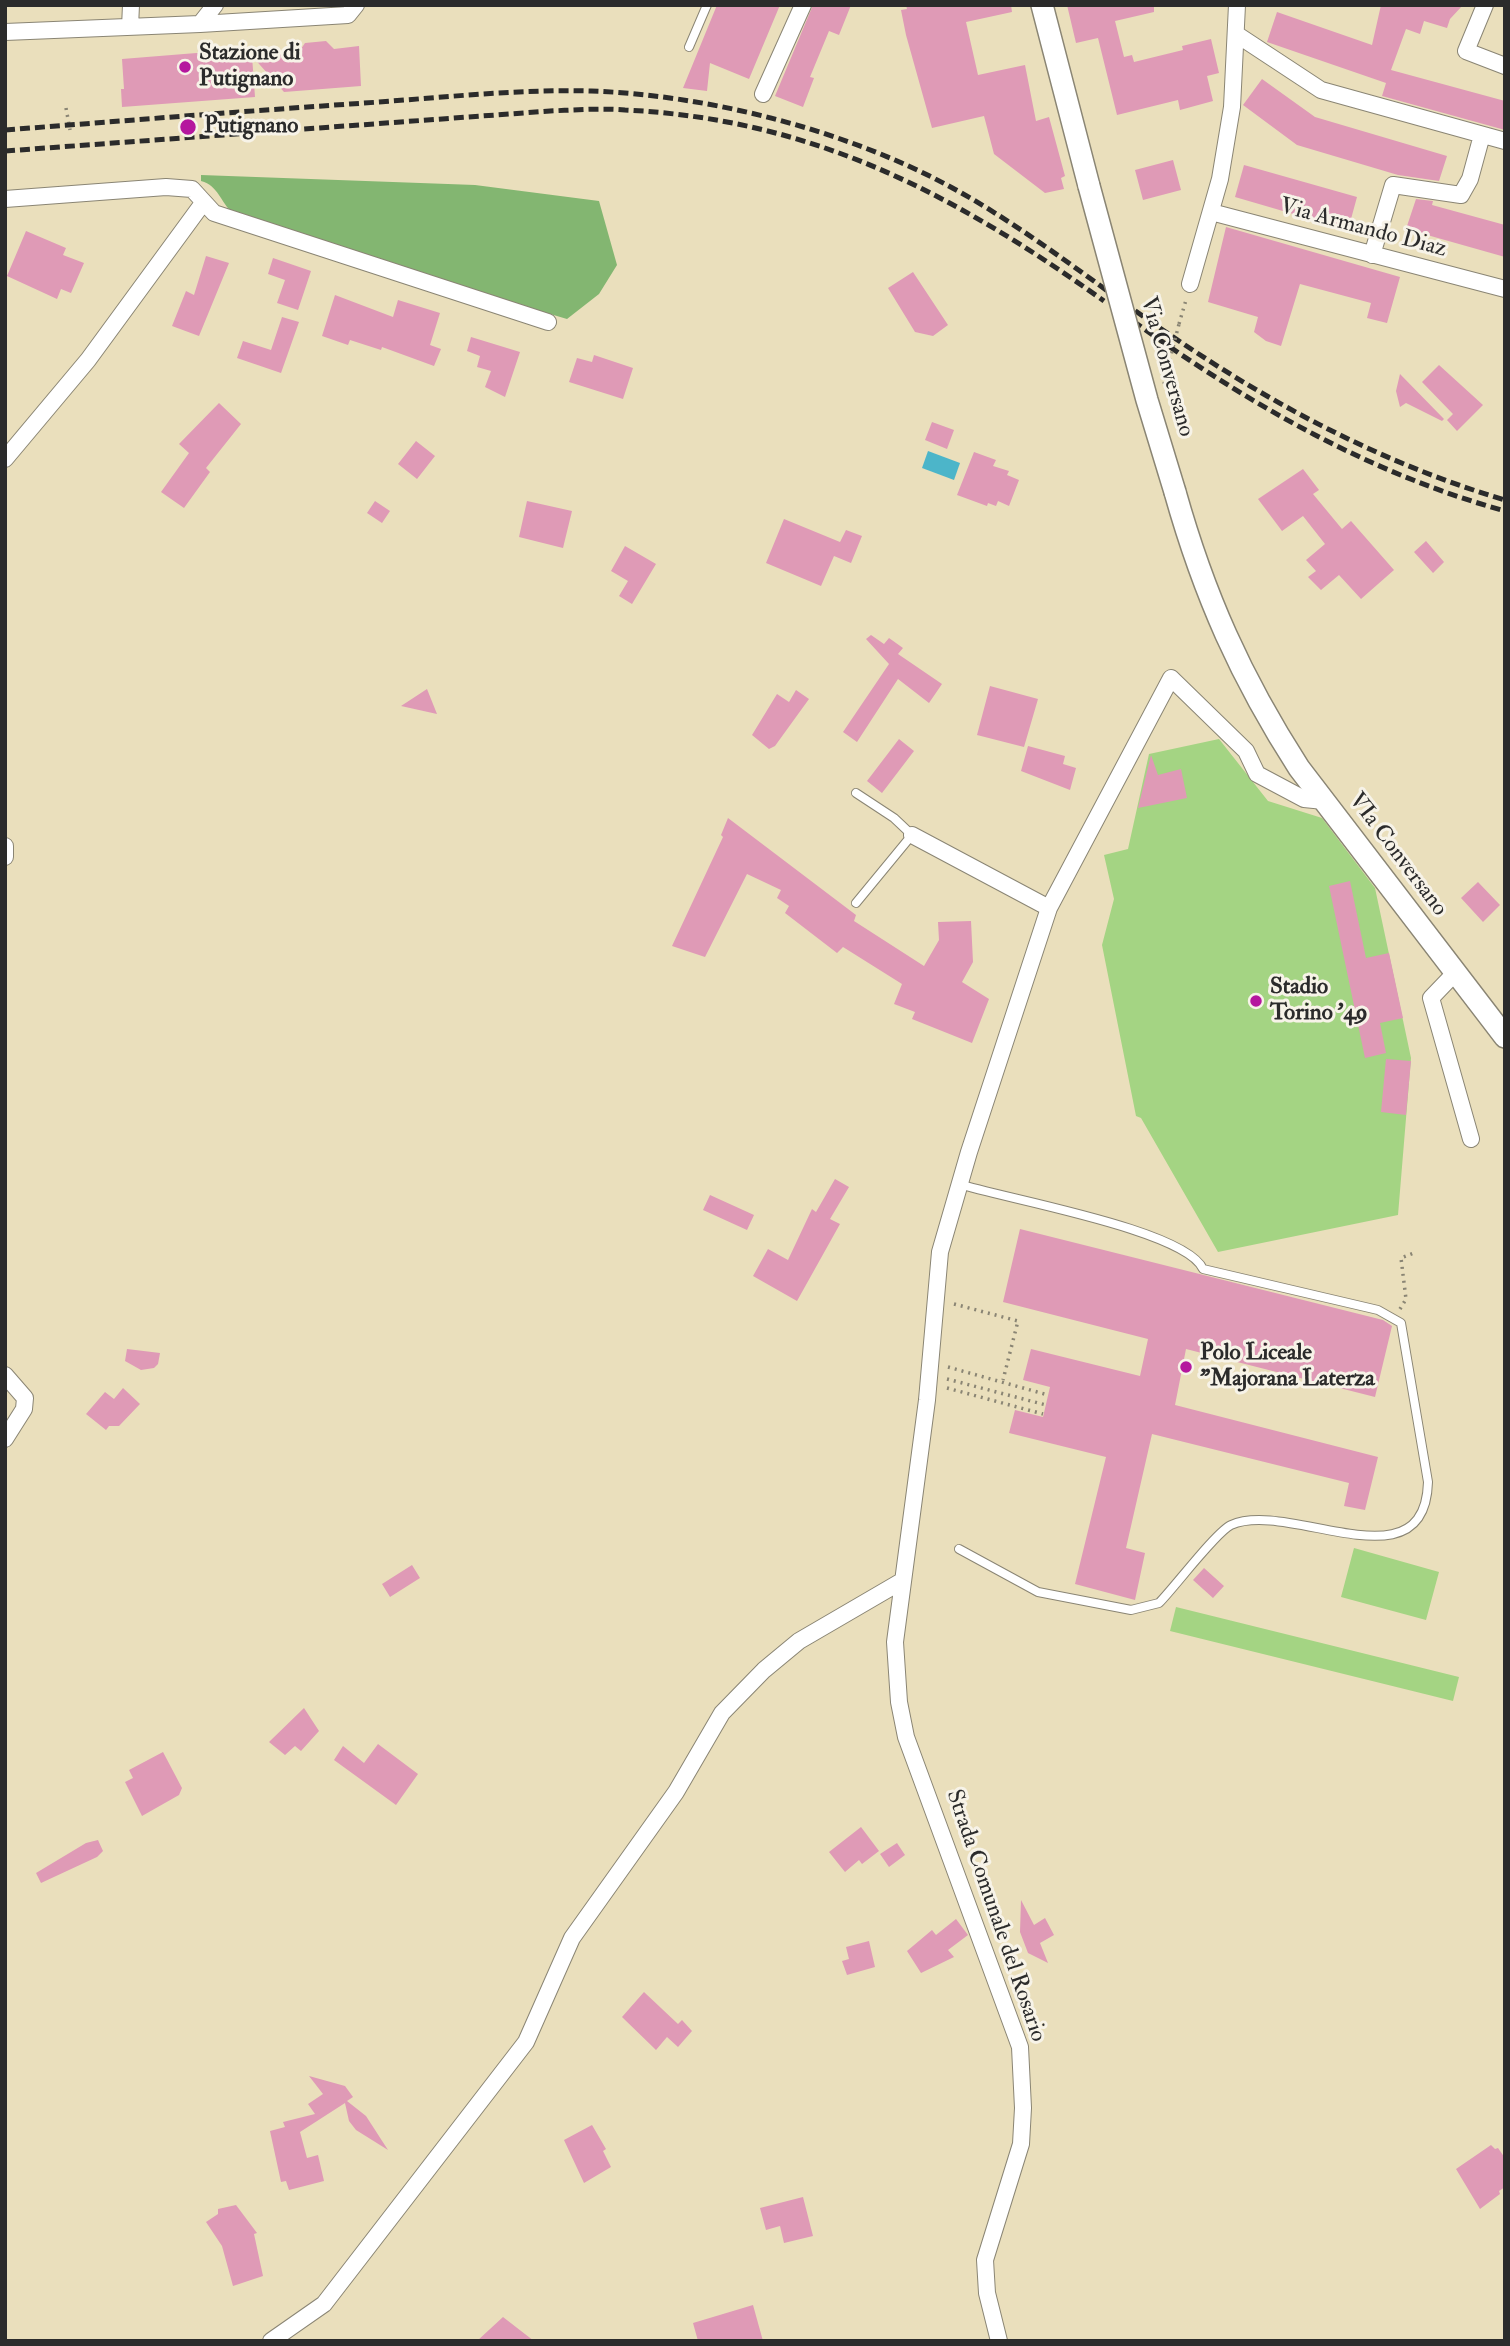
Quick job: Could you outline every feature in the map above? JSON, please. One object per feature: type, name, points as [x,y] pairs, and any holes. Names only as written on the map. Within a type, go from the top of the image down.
[{"type":"main road","name":"Via Conversano","points":[[1042,5],[1147,400],[1192,554],[1216,618],[1274,730]]},
{"type":"main road","name":"VIa Conversano","points":[[1274,730],[1324,801],[1505,1037]]},
{"type":"street","points":[[130,27],[131,5]]},
{"type":"street","points":[[200,24],[215,5]]},
{"type":"street","points":[[5,32],[348,15],[356,5]]},
{"type":"street","points":[[763,94],[803,5]]},
{"type":"street","points":[[1190,284],[1220,178],[1233,107],[1237,5]]},
{"type":"street","points":[[1485,5],[1466,51],[1505,66]]},
{"type":"street","points":[[1236,34],[1321,90],[1505,141]]},
{"type":"street","points":[[1372,255],[1393,184],[1461,195],[1470,179],[1482,135]]},
{"type":"street","points":[[5,200],[166,187],[192,189],[214,214],[548,322]]},
{"type":"street","points":[[5,459],[88,360],[203,203]]},
{"type":"street","name":"Via Armando Diaz","points":[[1211,212],[1505,289]]},
{"type":"street","name":"Strada Comunale del Rosario","points":[[999,2341],[986,2294],[985,2260],[994,2222],[1015,2169],[1021,2144],[1023,2108],[1020,2047],[958,1870],[906,1737],[899,1702],[895,1642],[902,1581],[910,1546],[940,1252],[959,1184],[1049,908],[1171,678],[1246,751],[1257,774],[1304,799],[1324,801]]},
{"type":"street","points":[[912,835],[1049,908]]},
{"type":"street","points":[[5,846],[5,857]]},
{"type":"street","points":[[1455,973],[1431,998],[1471,1139]]},
{"type":"street","points":[[5,1375],[25,1398],[24,1409],[5,1439]]},
{"type":"street","points":[[271,2341],[324,2304],[526,2042],[572,1938],[676,1792],[722,1713],[764,1670],[799,1642],[902,1581]]},
{"type":"lane","points":[[689,47],[707,5]]},
{"type":"lane","points":[[856,793],[894,818],[912,835],[856,903]]},
{"type":"lane","points":[[959,1184],[1117,1224],[1185,1250],[1199,1259],[1203,1269],[1378,1310],[1395,1317],[1401,1323],[1428,1482],[1427,1503],[1416,1520],[1401,1535],[1375,1536],[1253,1519],[1229,1526],[1159,1603],[1131,1610],[1038,1592],[959,1549]]},
{"type":"path","points":[[66,108],[70,130]]},
{"type":"path","points":[[1168,367],[1190,284]]},
{"type":"path","points":[[1395,1317],[1406,1299],[1401,1258],[1414,1253]]},
{"type":"path","points":[[951,1304],[1018,1321],[1003,1381]]},
{"type":"path","points":[[948,1367],[1048,1395]]},
{"type":"path","points":[[947,1379],[1046,1405]]},
{"type":"path","points":[[947,1388],[1044,1415]]},
{"type":"green space","points":[[201,175],[475,185],[599,201],[617,265],[599,294],[567,319],[449,284],[233,213],[216,190],[201,181]]},
{"type":"green space","name":"Stadio Torino '49","points":[[1219,739],[1268,801],[1322,818],[1375,888],[1411,1058],[1398,1215],[1218,1252],[1141,1118],[1136,1116],[1102,945],[1114,899],[1104,855],[1128,849],[1149,754]]},
{"type":"green space","points":[[1354,1548],[1439,1572],[1426,1620],[1341,1597]]},
{"type":"green space","points":[[1176,1607],[1459,1677],[1453,1701],[1170,1631]]},
{"type":"water","points":[[928,451],[960,463],[954,480],[922,468]]},
{"type":"building","points":[[717,5],[780,5],[749,79],[710,63],[707,91],[683,88]]},
{"type":"building","points":[[813,5],[851,5],[839,35],[829,31],[810,77],[814,78],[803,107],[775,96]]},
{"type":"building","points":[[906,5],[1011,5],[1012,12],[966,22],[978,75],[1025,65],[1036,121],[1049,117],[1065,176],[1061,178],[1064,189],[1045,193],[994,154],[984,116],[932,128],[906,35],[901,10],[907,9]]},
{"type":"building","points":[[1067,5],[1154,5],[1154,12],[1115,21],[1124,57],[1132,55],[1134,62],[1183,50],[1182,46],[1211,39],[1219,73],[1207,76],[1213,101],[1180,110],[1178,100],[1117,115],[1098,38],[1076,43]]},
{"type":"building","points":[[1381,5],[1463,5],[1450,19],[1447,28],[1424,21],[1420,34],[1406,29],[1391,70],[1505,101],[1505,130],[1382,96],[1386,83],[1267,42],[1277,12],[1372,45]]},
{"type":"building","points":[[326,41],[334,49],[359,46],[361,86],[284,92],[252,56],[299,52],[305,43]]},
{"type":"building","name":"Stazione di Putignano","points":[[246,49],[247,57],[252,57],[255,97],[122,107],[122,59]]},
{"type":"building","points":[[1262,79],[1315,117],[1447,156],[1439,181],[1398,175],[1297,145],[1243,105]]},
{"type":"building","points":[[1173,160],[1181,190],[1143,200],[1135,170]]},
{"type":"building","points":[[1244,165],[1357,197],[1348,230],[1235,197]]},
{"type":"building","points":[[1416,199],[1433,201],[1432,205],[1505,225],[1505,257],[1406,229]]},
{"type":"building","points":[[1226,227],[1400,277],[1387,323],[1367,318],[1371,303],[1300,284],[1281,346],[1266,341],[1254,332],[1258,317],[1208,302]]},
{"type":"building","points":[[26,231],[66,248],[63,255],[84,263],[71,293],[61,289],[57,299],[7,276]]},
{"type":"building","points":[[206,256],[229,263],[199,336],[172,326],[186,291],[194,295]]},
{"type":"building","points":[[273,258],[311,271],[298,310],[277,303],[285,280],[268,274]]},
{"type":"building","points":[[913,272],[948,325],[933,336],[915,332],[888,288]]},
{"type":"building","points":[[335,295],[393,317],[398,300],[440,313],[430,345],[441,349],[434,366],[382,347],[381,350],[350,340],[348,345],[322,336]]},
{"type":"building","points":[[282,317],[299,322],[281,373],[237,358],[243,341],[271,350]]},
{"type":"building","points":[[471,337],[520,352],[505,397],[485,387],[491,371],[477,367],[480,356],[467,351]]},
{"type":"building","points":[[594,355],[633,368],[623,399],[569,382],[577,358],[592,362]]},
{"type":"building","points":[[1439,365],[1483,405],[1457,431],[1447,420],[1453,414],[1422,382]]},
{"type":"building","points":[[1400,374],[1444,419],[1442,421],[1406,403],[1400,407],[1396,391]]},
{"type":"building","points":[[219,403],[241,424],[206,468],[210,472],[184,508],[161,492],[189,453],[179,444]]},
{"type":"building","points":[[932,422],[954,430],[947,449],[925,440]]},
{"type":"building","points":[[416,441],[435,456],[417,479],[398,464]]},
{"type":"building","points":[[974,452],[996,460],[993,466],[1009,471],[1007,475],[1019,480],[1009,506],[998,501],[996,506],[988,503],[987,506],[957,495]]},
{"type":"building","points":[[1303,469],[1319,490],[1313,494],[1342,529],[1351,521],[1394,570],[1361,599],[1339,575],[1321,590],[1308,577],[1316,571],[1306,560],[1325,544],[1303,516],[1282,531],[1258,499]]},
{"type":"building","points":[[375,501],[390,511],[382,523],[367,513]]},
{"type":"building","points":[[527,501],[572,511],[563,548],[519,537]]},
{"type":"building","points":[[784,519],[840,542],[846,530],[862,536],[851,563],[834,556],[821,586],[766,563]]},
{"type":"building","points":[[1426,541],[1444,562],[1433,573],[1414,552]]},
{"type":"building","points":[[625,546],[656,564],[632,604],[619,596],[628,581],[611,571]]},
{"type":"building","points":[[871,635],[884,644],[889,638],[903,648],[898,654],[942,684],[929,703],[898,679],[857,742],[843,732],[889,664],[866,639]]},
{"type":"building","points":[[990,686],[1038,699],[1024,747],[977,735]]},
{"type":"building","points":[[427,689],[437,714],[401,706]]},
{"type":"building","points":[[796,690],[809,699],[775,746],[769,749],[752,735],[777,694],[789,702]]},
{"type":"building","points":[[899,739],[914,751],[882,793],[867,781]]},
{"type":"building","points":[[1028,746],[1065,756],[1063,764],[1076,768],[1070,790],[1021,771]]},
{"type":"building","points":[[1151,755],[1158,775],[1181,769],[1187,798],[1138,808]]},
{"type":"building","points":[[728,818],[856,915],[854,921],[924,966],[939,940],[938,922],[971,921],[973,962],[962,982],[989,999],[972,1043],[912,1019],[915,1012],[894,1004],[902,984],[843,947],[837,953],[785,913],[789,906],[777,898],[781,890],[747,874],[705,957],[672,946],[723,837],[721,835]]},
{"type":"building","points":[[1350,881],[1366,958],[1389,953],[1403,1018],[1380,1023],[1386,1053],[1365,1058],[1329,886]]},
{"type":"building","points":[[1478,882],[1500,905],[1483,922],[1461,898]]},
{"type":"building","points":[[1386,1059],[1411,1061],[1406,1115],[1381,1112]]},
{"type":"building","points":[[835,1179],[849,1187],[830,1219],[840,1224],[797,1301],[753,1276],[768,1249],[788,1260],[812,1209],[816,1212]]},
{"type":"building","points":[[710,1195],[754,1215],[747,1230],[703,1210]]},
{"type":"building","points":[[1020,1229],[1383,1320],[1392,1326],[1375,1397],[1186,1349],[1175,1405],[1378,1457],[1365,1510],[1344,1506],[1349,1483],[1152,1434],[1126,1548],[1145,1553],[1135,1600],[1075,1584],[1106,1457],[1009,1433],[1015,1410],[1043,1417],[1050,1387],[1023,1380],[1031,1349],[1140,1376],[1148,1339],[1003,1302]]},
{"type":"building","points":[[127,1349],[160,1353],[158,1364],[154,1368],[141,1370],[125,1361]]},
{"type":"building","points":[[123,1388],[140,1404],[119,1426],[109,1426],[106,1430],[86,1414],[105,1392],[114,1399]]},
{"type":"building","points":[[412,1565],[420,1578],[390,1597],[382,1584]]},
{"type":"building","points":[[1204,1568],[1224,1586],[1213,1598],[1193,1580]]},
{"type":"building","points":[[304,1708],[319,1731],[301,1751],[295,1746],[285,1755],[269,1742]]},
{"type":"building","points":[[378,1744],[418,1774],[396,1805],[334,1760],[343,1746],[364,1763]]},
{"type":"building","points":[[163,1752],[182,1788],[179,1795],[142,1816],[125,1782],[133,1778],[129,1770]]},
{"type":"building","points":[[861,1827],[879,1851],[862,1864],[859,1860],[845,1872],[829,1852]]},
{"type":"building","points":[[98,1840],[103,1851],[97,1857],[41,1883],[36,1873],[86,1843]]},
{"type":"building","points":[[897,1843],[905,1855],[889,1867],[880,1854]]},
{"type":"building","points":[[1021,1900],[1034,1925],[1045,1918],[1054,1935],[1040,1943],[1048,1963],[1028,1953],[1020,1932]]},
{"type":"building","points":[[956,1919],[968,1935],[948,1950],[954,1957],[921,1973],[907,1951],[932,1930],[936,1935]]},
{"type":"building","points":[[869,1941],[875,1967],[847,1975],[842,1961],[849,1959],[846,1947]]},
{"type":"building","points":[[644,1992],[678,2024],[682,2020],[692,2031],[678,2047],[667,2037],[656,2050],[622,2017]]},
{"type":"building","points":[[309,2076],[345,2086],[353,2097],[347,2101],[366,2116],[388,2150],[356,2130],[349,2121],[345,2103],[300,2132],[307,2158],[318,2155],[324,2181],[289,2190],[286,2181],[281,2182],[270,2131],[285,2127],[283,2122],[315,2114],[308,2104],[323,2094]]},
{"type":"building","points":[[592,2125],[606,2149],[603,2151],[611,2167],[584,2183],[564,2140]]},
{"type":"building","points":[[1491,2145],[1495,2149],[1498,2148],[1505,2158],[1505,2187],[1480,2209],[1456,2169]]},
{"type":"building","points":[[803,2197],[813,2236],[784,2243],[780,2226],[766,2230],[760,2208]]},
{"type":"building","points":[[236,2205],[257,2233],[254,2234],[263,2276],[233,2286],[222,2246],[206,2222],[218,2214],[218,2209]]},
{"type":"building","points":[[753,2305],[763,2341],[698,2341],[693,2323]]},
{"type":"building","points":[[503,2317],[534,2341],[477,2341]]},
{"type":"railway","points":[[5,130],[531,91],[636,94],[728,108],[774,119],[864,148],[947,185],[1024,232],[1189,348],[1275,400],[1363,446],[1409,466],[1505,500]]},
{"type":"railway","points":[[5,151],[588,109],[693,116],[758,129],[820,146],[879,169],[992,227],[1104,301]]},
{"type":"railway","points":[[1133,321],[1220,380],[1310,433],[1405,477],[1505,511]]},
{"type":"place","name":"Stazione di Putignano","points":[[185,67]]},
{"type":"place","name":"Putignano","points":[[188,127]]},
{"type":"place","name":"Stadio Torino '49","points":[[1256,1001]]},
{"type":"place","name":"Polo Liceale \"Majorana Laterza","points":[[1186,1367]]}]
